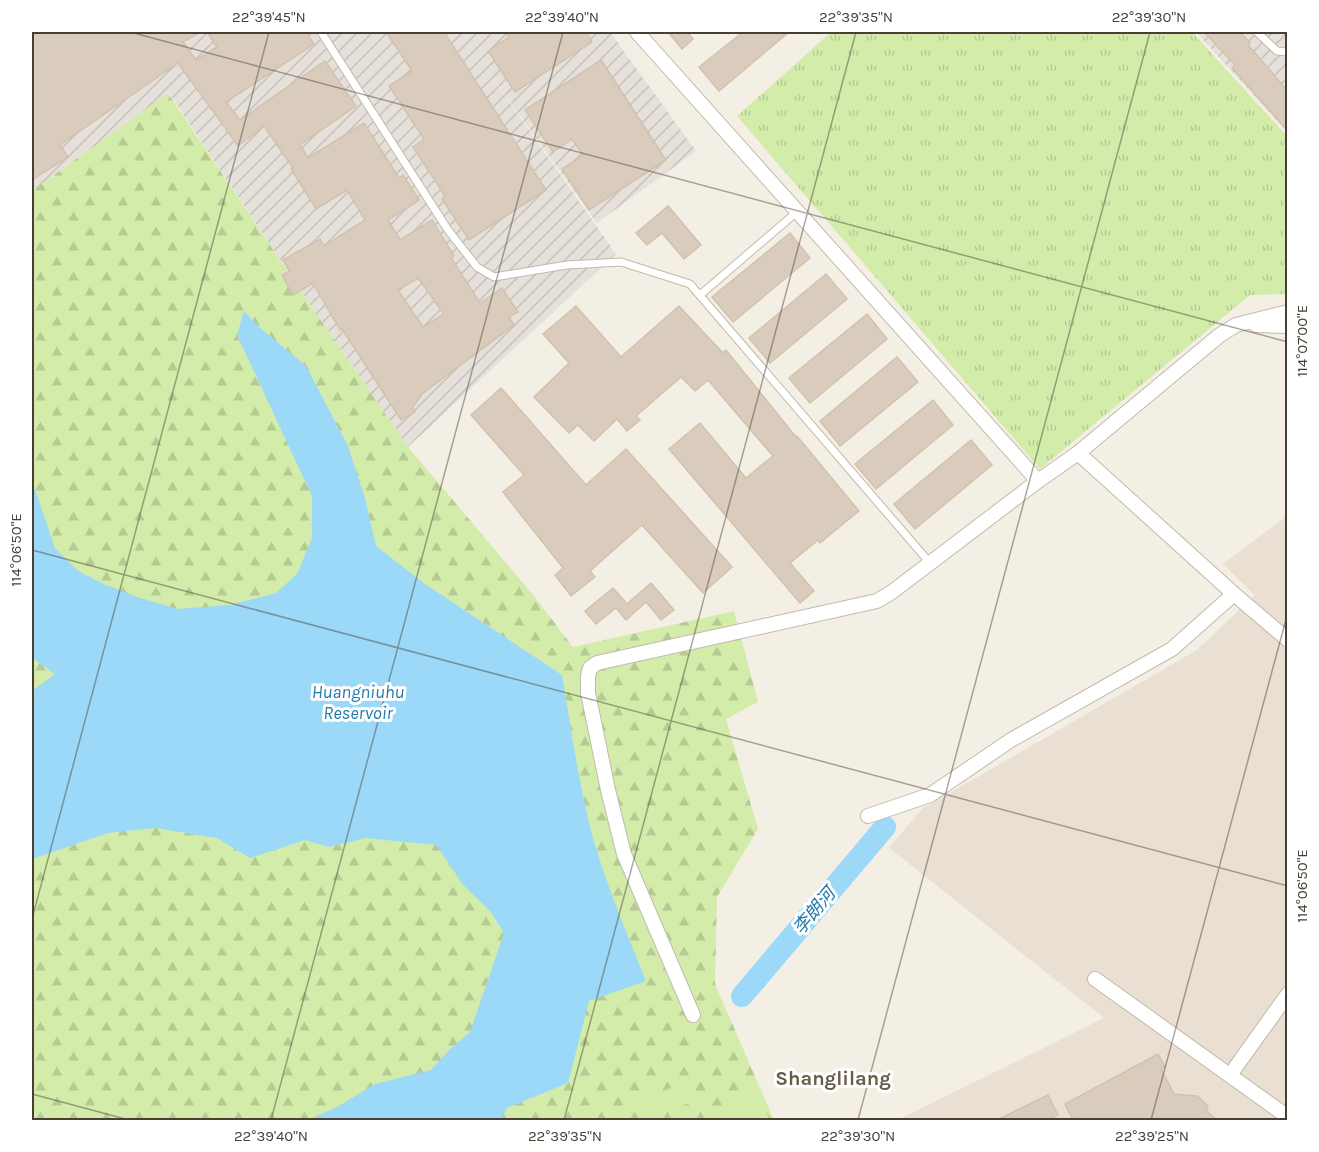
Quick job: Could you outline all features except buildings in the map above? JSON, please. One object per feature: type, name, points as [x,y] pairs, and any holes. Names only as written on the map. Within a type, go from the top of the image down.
[{"type":"street","points":[[638,32],[1038,480]]},
{"type":"street","points":[[693,1015],[624,854],[588,693],[590,668],[597,663],[877,601],[892,592],[1038,480],[1078,453],[1220,335],[1236,325],[1287,312]]},
{"type":"street","points":[[1236,325],[1287,326]]},
{"type":"street","points":[[1078,453],[1287,640]]},
{"type":"street","points":[[868,816],[930,795],[1011,740],[1172,649],[1234,594]]},
{"type":"street","points":[[1095,980],[1287,1117]]},
{"type":"street","points":[[1230,1075],[1287,994]]},
{"type":"lane","points":[[321,32],[448,230],[477,267],[494,276],[567,265],[621,262],[690,284],[930,563]]},
{"type":"lane","points":[[1257,32],[1277,51],[1287,52]]},
{"type":"lane","points":[[700,295],[798,212]]},
{"type":"shaded area","points":[[32,32],[610,32],[696,151],[597,223],[480,60],[616,254],[408,447],[169,93],[32,191]]},
{"type":"shaded area","points":[[1196,32],[1287,32],[1287,132]]},
{"type":"shaded area","points":[[1287,516],[1287,1120],[898,1120],[1104,1018],[889,848],[922,809],[1197,650],[1255,595],[1223,564]]},
{"type":"green space","points":[[831,32],[1192,32],[1287,136],[1287,294],[1250,295],[1040,469],[737,116]]},
{"type":"green space","points":[[168,93],[408,447],[534,596],[573,647],[734,611],[758,702],[726,719],[758,829],[717,897],[715,984],[774,1120],[32,1120],[32,191]]},
{"type":"green space","points":[[685,1083],[692,1102],[650,1117],[644,1098]]},
{"type":"green space","points":[[758,1091],[769,1119],[709,1120],[706,1112]]},
{"type":"water","name":"Huangniuhu Reservoir","points":[[244,311],[260,328],[306,366],[348,446],[365,498],[376,546],[425,584],[562,675],[579,777],[593,838],[611,892],[646,981],[589,1001],[568,1083],[507,1108],[501,1120],[308,1120],[339,1106],[375,1084],[431,1070],[470,1032],[504,933],[491,912],[464,886],[436,845],[366,838],[329,847],[305,840],[250,858],[217,838],[155,828],[108,833],[32,859],[32,691],[55,674],[32,658],[32,481],[55,548],[78,571],[140,598],[178,609],[230,605],[276,593],[297,574],[312,538],[312,496],[237,335]]},
{"type":"waterway","name":"李朗河","points":[[742,996],[885,827]]},
{"type":"district","name":"Shanglilang","points":[[833,1078]]}]
